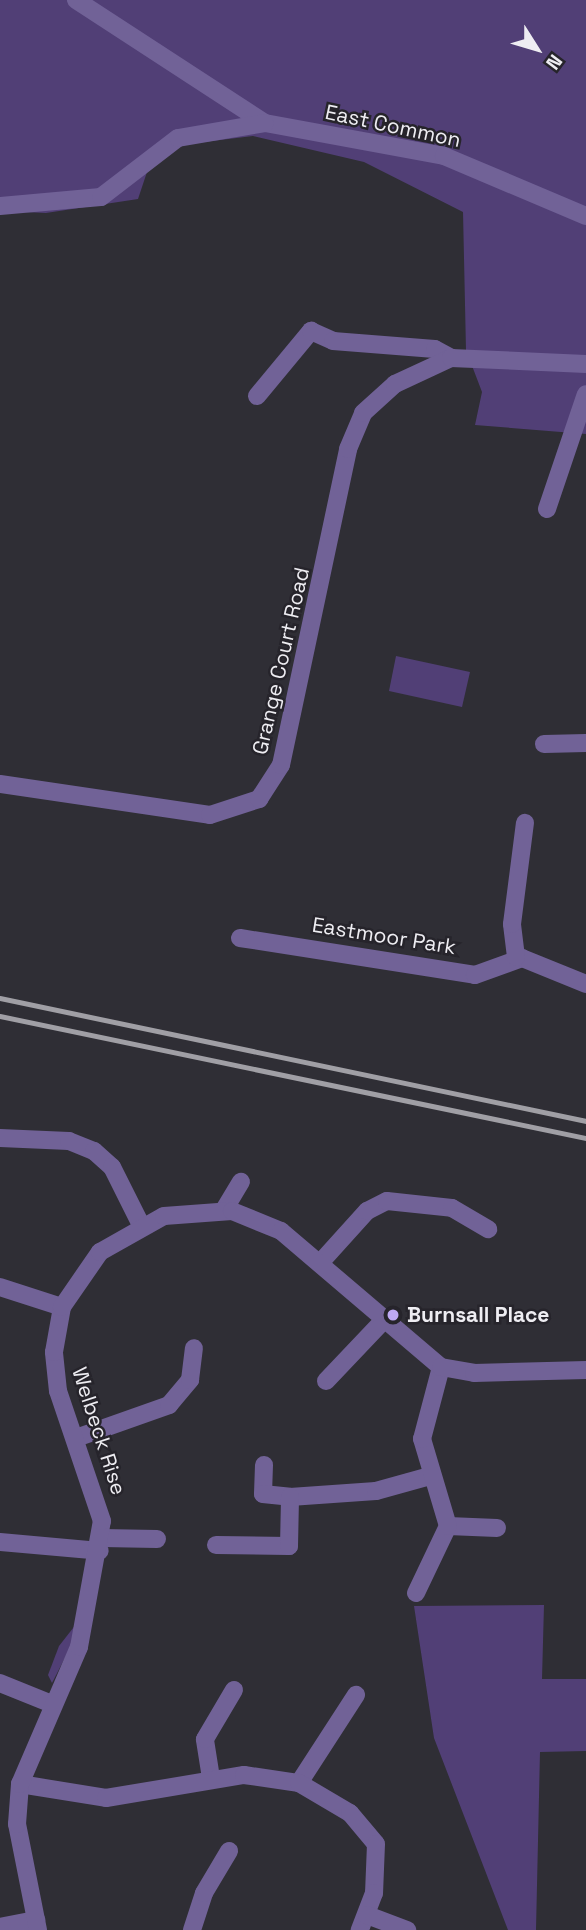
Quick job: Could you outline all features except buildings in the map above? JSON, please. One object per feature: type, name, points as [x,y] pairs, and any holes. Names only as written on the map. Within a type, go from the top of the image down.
[{"type":"street","name":"East Common","points":[[76,0],[265,123]]},
{"type":"street","name":"East Common","points":[[0,206],[101,197],[178,138],[265,123],[444,156],[586,216]]},
{"type":"street","points":[[257,396],[311,331],[333,341],[435,349],[451,358],[586,364]]},
{"type":"street","name":"Grange Court Road","points":[[0,784],[210,815],[259,799],[281,765],[352,432],[377,397],[451,358]]},
{"type":"street","points":[[547,509],[586,394]]},
{"type":"street","points":[[544,744],[586,743]]},
{"type":"street","points":[[526,823],[512,924],[516,957],[586,984]]},
{"type":"street","name":"Eastmoor Park","points":[[240,938],[475,975],[516,957]]},
{"type":"street","points":[[0,1138],[69,1141],[94,1150],[112,1167],[141,1225]]},
{"type":"street","points":[[224,1210],[241,1182]]},
{"type":"street","points":[[320,1263],[367,1211],[387,1201],[452,1208],[488,1229]]},
{"type":"street","name":"Welbeck Rise","points":[[37,1925],[17,1824],[20,1784],[52,1704],[79,1647],[101,1544],[101,1506],[54,1375],[62,1307],[84,1269],[113,1242],[141,1225],[182,1211],[224,1210],[268,1223],[320,1263],[382,1322],[441,1367]]},
{"type":"street","points":[[0,1287],[62,1307]]},
{"type":"street","points":[[326,1381],[382,1322]]},
{"type":"street","points":[[76,1438],[169,1405],[190,1380],[194,1348]]},
{"type":"street","points":[[416,1593],[441,1549],[448,1526],[430,1476],[422,1422],[441,1367],[474,1373],[586,1370]]},
{"type":"street","points":[[264,1465],[263,1494],[290,1497],[376,1491],[430,1476]]},
{"type":"street","points":[[216,1545],[289,1546],[290,1497]]},
{"type":"street","points":[[448,1526],[497,1528]]},
{"type":"street","points":[[0,1542],[101,1544],[156,1539]]},
{"type":"street","points":[[0,1683],[52,1704]]},
{"type":"street","points":[[211,1778],[205,1739],[234,1690]]},
{"type":"street","points":[[299,1783],[356,1695]]},
{"type":"street","points":[[20,1784],[106,1798],[211,1778],[244,1775],[299,1783],[372,1833],[379,1858],[363,1922],[407,1930]]},
{"type":"street","points":[[192,1930],[204,1893],[229,1851]]},
{"type":"street","points":[[0,1927],[37,1925]]},
{"type":"shaded area","points":[[0,0],[586,0],[586,434],[475,425],[482,392],[466,350],[463,212],[364,162],[253,136],[171,146],[147,172],[138,199],[46,213],[0,211]]},
{"type":"shaded area","points":[[396,656],[470,672],[462,707],[389,691]]},
{"type":"shaded area","points":[[544,1605],[542,1679],[586,1679],[586,1751],[540,1752],[536,1930],[508,1930],[434,1738],[414,1606]]},
{"type":"shaded area","points":[[77,1623],[73,1642],[52,1683],[48,1675],[59,1646]]},
{"type":"railway","points":[[0,998],[586,1121]]},
{"type":"railway","points":[[0,1016],[586,1138]]},
{"type":"place","name":"Burnsall Place","points":[[393,1315]]}]
